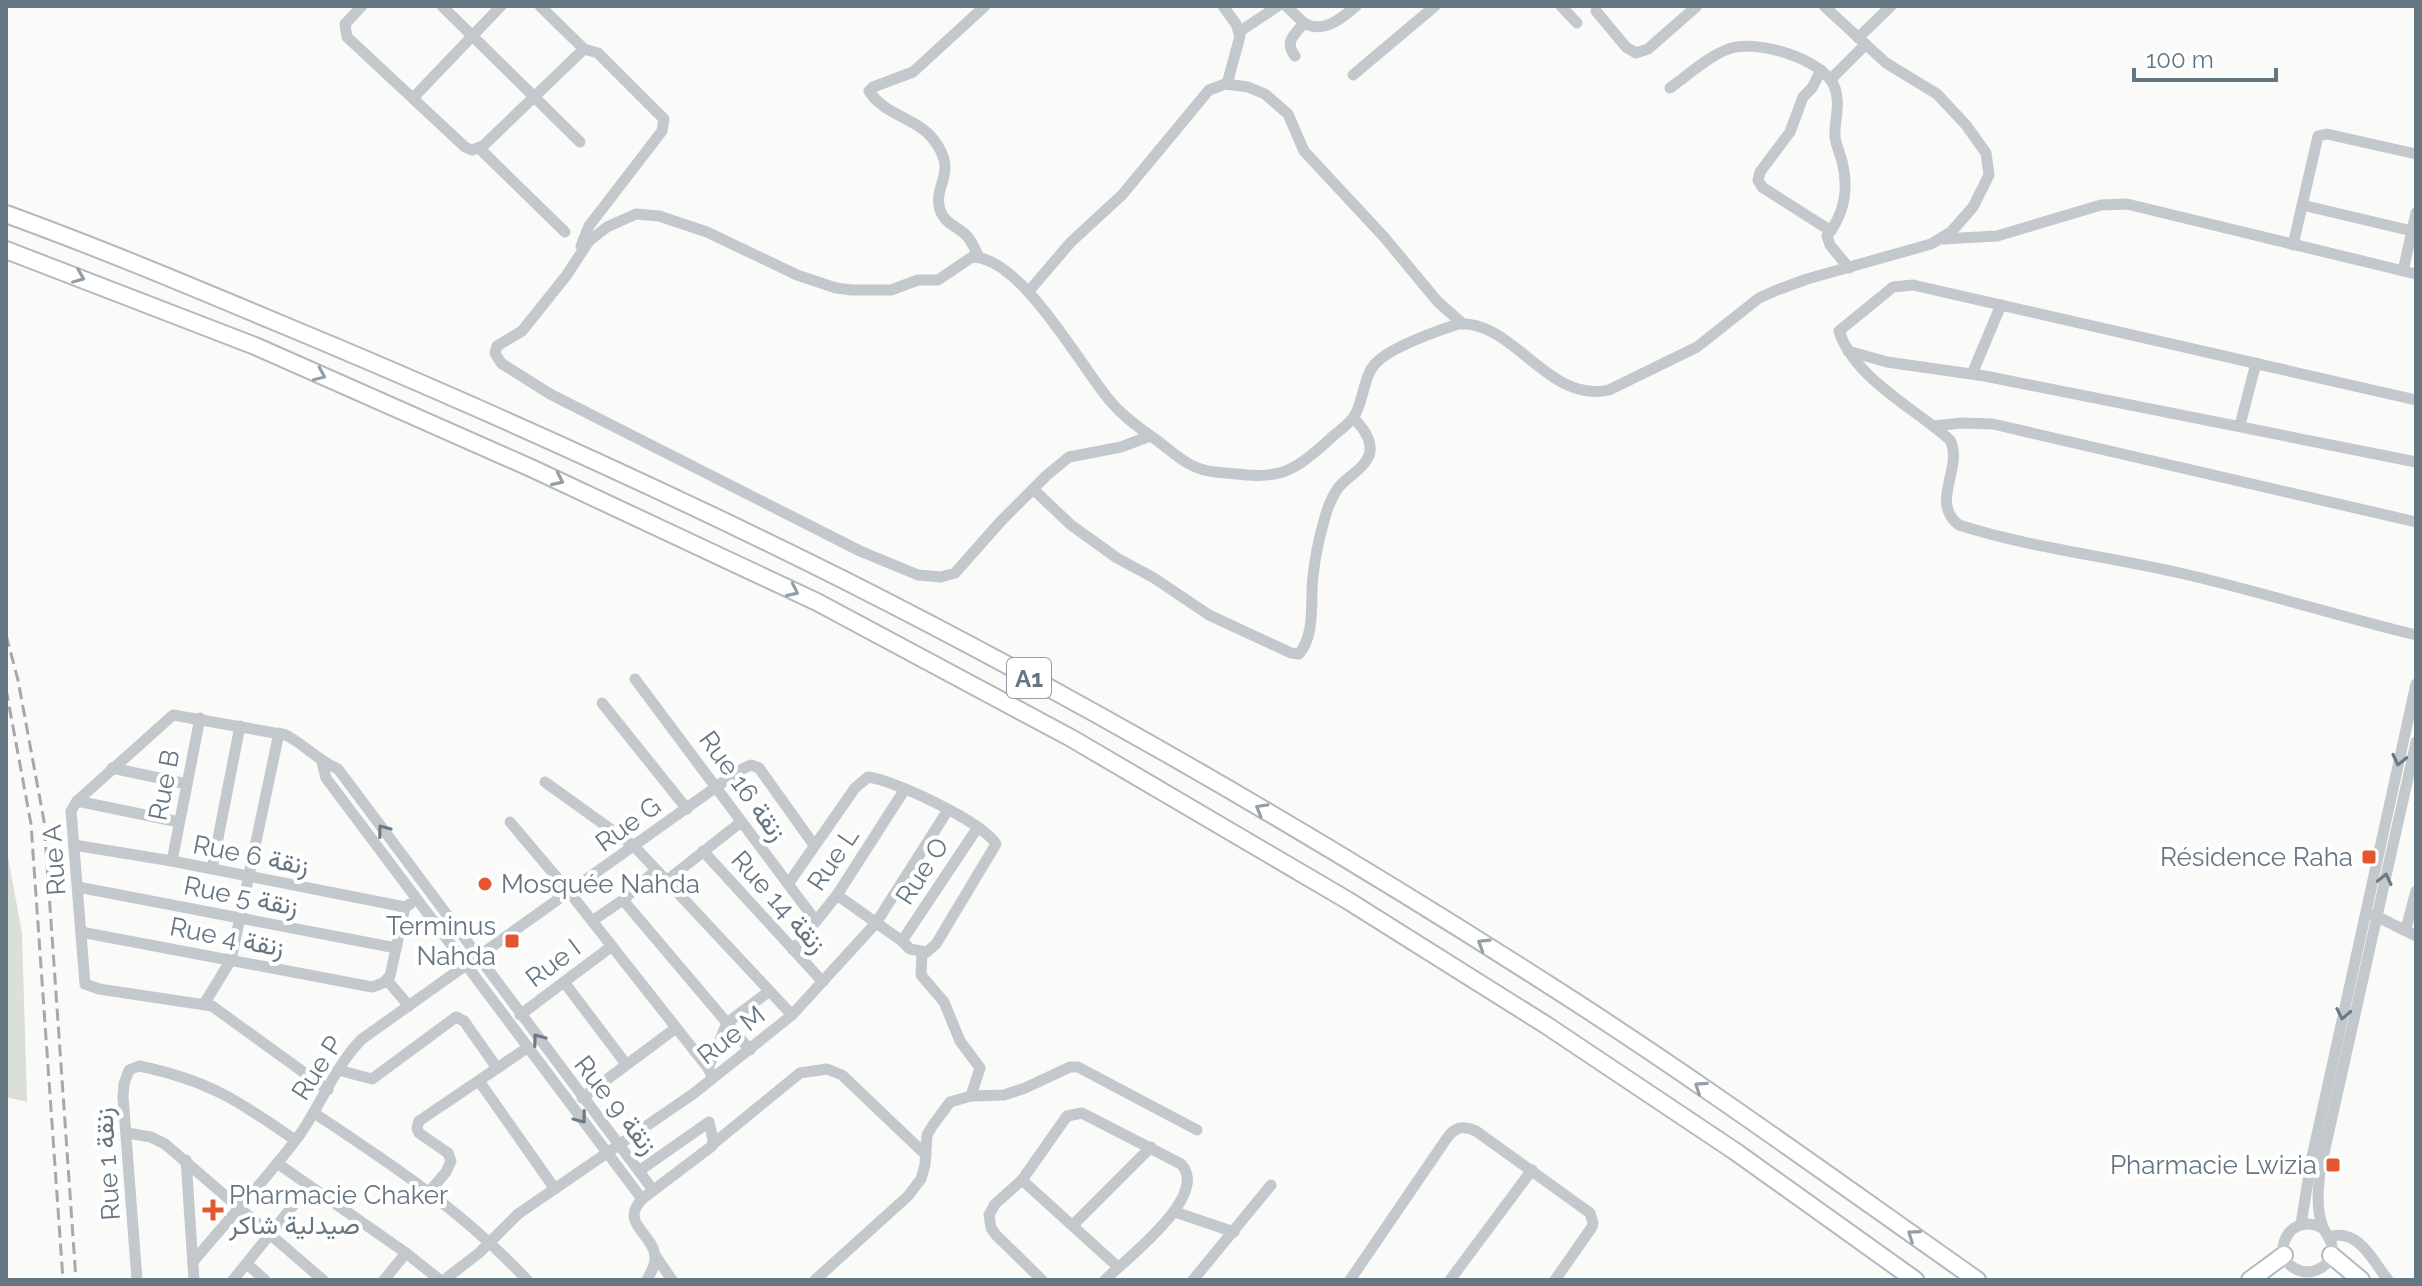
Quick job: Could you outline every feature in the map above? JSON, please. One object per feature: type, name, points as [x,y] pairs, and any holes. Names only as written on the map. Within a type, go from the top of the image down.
[{"type":"highway","name":"A1","points":[[6,214],[212,295],[529,430],[835,575],[1063,696],[1315,840],[1553,987],[1977,1280]]},
{"type":"highway","name":"A1","points":[[6,250],[255,346],[531,468],[817,602],[1071,738],[1347,900],[1546,1025],[1736,1152],[1915,1280]]},
{"type":"highway","points":[[2250,1280],[2284,1255]]},
{"type":"highway","points":[[2324,1268],[2361,1280]]},
{"type":"street","points":[[362,6],[345,24],[347,37],[465,147],[472,150],[480,149],[584,49]]},
{"type":"street","points":[[442,6],[580,142]]},
{"type":"street","points":[[413,98],[501,6]]},
{"type":"street","points":[[540,6],[584,49],[598,53],[662,116],[664,124],[662,131],[586,232],[582,250]]},
{"type":"street","points":[[979,257],[969,237],[949,224],[942,214],[938,199],[946,174],[938,146],[927,132],[884,107],[869,91],[913,72],[985,6]]},
{"type":"street","points":[[1223,6],[1239,32]]},
{"type":"street","points":[[1227,84],[1239,32],[1278,6]]},
{"type":"street","points":[[1286,6],[1304,23],[1321,28],[1356,6]]},
{"type":"street","points":[[1353,75],[1435,6]]},
{"type":"street","points":[[1561,6],[1577,23]]},
{"type":"street","points":[[1596,11],[1626,47],[1636,53],[1648,49],[1697,6]]},
{"type":"street","points":[[1824,6],[1886,63],[1937,94],[1966,125],[1986,153],[1989,175],[1983,188],[1965,220],[1943,239]]},
{"type":"street","points":[[1831,79],[1891,6]]},
{"type":"street","points":[[1295,56],[1289,44],[1304,23]]},
{"type":"street","points":[[1670,88],[1727,49],[1746,46],[1771,48],[1821,70],[1831,79],[1838,102],[1835,138],[1847,184],[1845,202],[1827,236],[1830,245],[1849,268]]},
{"type":"street","points":[[1821,70],[1812,88],[1803,97],[1790,132],[1760,172],[1758,180],[1762,187],[1831,231]]},
{"type":"street","points":[[1029,291],[1071,242],[1122,195],[1209,90],[1227,84],[1248,87],[1265,94],[1288,114],[1304,151],[1384,237],[1438,302],[1463,324],[1500,338],[1567,385],[1594,394],[1626,384],[1697,347],[1759,298],[1791,284],[1943,239],[1997,236],[2101,205],[2127,204],[2416,274]]},
{"type":"street","points":[[2293,245],[2317,138],[2321,134],[2416,154]]},
{"type":"street","points":[[480,149],[565,232]]},
{"type":"street","points":[[2302,205],[2412,231]]},
{"type":"street","points":[[602,208],[607,227]]},
{"type":"street","points":[[2403,271],[2416,213]]},
{"type":"street","points":[[1150,436],[1121,447],[1069,457],[1033,489],[955,573],[941,577],[918,575],[860,551],[550,394],[498,360],[496,349],[522,331],[566,276],[582,250],[607,227],[636,214],[659,216],[728,240],[797,275],[836,288],[891,290],[918,280],[938,280],[965,260],[979,257],[1002,267],[1029,291],[1113,405],[1181,461],[1198,470],[1264,477],[1294,468],[1307,460],[1353,418],[1373,365],[1388,352],[1463,324]]},
{"type":"street","points":[[2416,400],[1913,285],[1893,287],[1839,331],[1848,351],[1869,377],[1950,440],[1955,453],[1954,469],[1945,499],[1948,512],[1959,525],[2070,552],[2210,580],[2416,635]]},
{"type":"street","points":[[1972,374],[2001,305]]},
{"type":"street","points":[[1848,351],[1887,362],[1972,374],[2416,462]]},
{"type":"street","points":[[2240,425],[2256,363]]},
{"type":"street","points":[[1033,489],[1050,508],[1117,558],[1154,578],[1209,615],[1299,654],[1304,648],[1309,629],[1313,576],[1324,522],[1334,495],[1366,462],[1369,454],[1366,431],[1353,418]]},
{"type":"street","points":[[1934,426],[1993,424],[2416,522]]},
{"type":"street","name":"Rue 16 زنقة","points":[[635,679],[815,920]]},
{"type":"street","points":[[2301,1224],[2311,1162],[2416,684]]},
{"type":"street","points":[[602,703],[687,809]]},
{"type":"street","name":"Rue 9 زنقة","points":[[173,715],[279,733],[338,769],[653,1190],[642,1199],[326,778],[322,762]]},
{"type":"street","name":"Rue A","points":[[173,715],[77,801],[71,817],[85,981],[87,986],[99,989],[204,1004]]},
{"type":"street","name":"Rue B","points":[[172,861],[200,718]]},
{"type":"street","points":[[212,869],[240,726]]},
{"type":"street","points":[[279,733],[231,960],[204,1004],[221,1010],[328,1090]]},
{"type":"street","points":[[2388,1280],[2354,1238],[2326,1233],[2312,1224],[2301,1224],[2284,1239],[2284,1255],[2297,1270],[2307,1276],[2324,1268],[2326,1233],[2318,1201],[2320,1171],[2416,742]]},
{"type":"street","name":"Rue G","points":[[511,932],[570,893],[716,786],[751,765],[757,766],[769,779],[814,845]]},
{"type":"street","points":[[112,768],[187,784]]},
{"type":"street","points":[[788,884],[864,778],[871,777],[905,789],[978,827],[996,842],[996,848],[931,950],[922,953],[910,949],[837,895]]},
{"type":"street","points":[[545,782],[634,846],[792,1015]]},
{"type":"street","name":"Rue L","points":[[793,950],[837,895],[905,789]]},
{"type":"street","points":[[77,801],[179,822]]},
{"type":"street","name":"Rue M","points":[[442,1280],[479,1253],[512,1219],[693,1094],[710,1073],[750,1050],[792,1015],[876,923],[948,810]]},
{"type":"street","points":[[510,822],[570,893],[710,1073]]},
{"type":"street","points":[[666,881],[741,822]]},
{"type":"street","name":"Rue O","points":[[902,941],[978,827]]},
{"type":"street","name":"Rue 6 زنقة","points":[[74,845],[405,907]]},
{"type":"street","name":"Rue 14 زنقة","points":[[703,851],[823,982]]},
{"type":"street","points":[[592,921],[623,900],[656,870]]},
{"type":"street","name":"Rue 5 زنقة","points":[[78,887],[396,948]]},
{"type":"street","points":[[2365,911],[2411,933],[2416,891]]},
{"type":"street","points":[[409,1006],[387,980],[405,907],[416,899]]},
{"type":"street","points":[[623,900],[750,1050]]},
{"type":"street","name":"Rue 4 زنقة","points":[[81,932],[365,986],[378,986],[387,980]]},
{"type":"street","name":"Rue P","points":[[193,1262],[295,1140],[338,1070],[362,1039],[511,932]]},
{"type":"street","name":"Rue I","points":[[520,1015],[612,946]]},
{"type":"street","points":[[922,953],[921,975],[944,1002],[960,1041],[980,1068],[971,1096]]},
{"type":"street","points":[[564,982],[626,1064]]},
{"type":"street","points":[[710,1073],[727,1023],[768,992]]},
{"type":"street","points":[[338,1070],[372,1079],[456,1017],[464,1021],[497,1068]]},
{"type":"street","points":[[582,1098],[676,1028]]},
{"type":"street","points":[[429,1192],[451,1161],[448,1153],[419,1133],[418,1122],[527,1048]]},
{"type":"street","name":"Rue 1 زنقة","points":[[137,1280],[123,1097],[126,1076],[136,1067],[188,1079],[226,1094],[295,1140]]},
{"type":"street","points":[[815,1280],[908,1196],[921,1179],[927,1135],[950,1102],[971,1096],[1004,1095],[1070,1067],[1078,1067],[1197,1130]]},
{"type":"street","points":[[653,1190],[800,1073],[827,1069],[842,1075],[926,1155]]},
{"type":"street","points":[[479,1081],[555,1189]]},
{"type":"street","points":[[314,1113],[429,1192],[489,1241],[527,1280]]},
{"type":"street","points":[[1042,1280],[991,1228],[989,1215],[995,1204],[1022,1180],[1071,1114],[1087,1115],[1151,1147],[1181,1164],[1187,1171],[1187,1190],[1175,1212],[1105,1280]]},
{"type":"street","points":[[639,1171],[709,1122],[710,1147]]},
{"type":"street","points":[[1350,1280],[1447,1138],[1457,1128],[1468,1127],[1584,1208],[1592,1218],[1592,1227],[1559,1279]]},
{"type":"street","points":[[127,1133],[151,1137],[186,1160],[323,1280]]},
{"type":"street","points":[[1073,1225],[1151,1147]]},
{"type":"street","points":[[186,1160],[194,1280]]},
{"type":"street","points":[[277,1163],[442,1280]]},
{"type":"street","points":[[1450,1280],[1532,1170]]},
{"type":"street","points":[[1022,1180],[1118,1267]]},
{"type":"street","points":[[1193,1280],[1271,1185]]},
{"type":"street","points":[[233,1280],[309,1186]]},
{"type":"street","points":[[642,1199],[635,1208],[634,1216],[672,1280]]},
{"type":"street","points":[[1175,1212],[1234,1232]]},
{"type":"street","points":[[384,1280],[406,1253]]},
{"type":"street","points":[[647,1280],[655,1255]]},
{"type":"street","points":[[247,1264],[265,1280]]},
{"type":"shaded area","points":[[6,846],[22,933],[27,1102],[6,1097]]},
{"type":"railway","points":[[6,635],[18,680],[44,821],[76,1280]]},
{"type":"railway","points":[[6,689],[31,824],[63,1280]]},
{"type":"place","name":"Résidence Raha","points":[[2369,857]]},
{"type":"place","name":"Mosquée Nahda","points":[[485,884]]},
{"type":"place","name":"Terminus Nahda","points":[[512,941]]},
{"type":"place","name":"Pharmacie Lwizia","points":[[2333,1165]]},
{"type":"place","name":"Pharmacie Chaker صيدلية شاكر","points":[[213,1210]]}]
